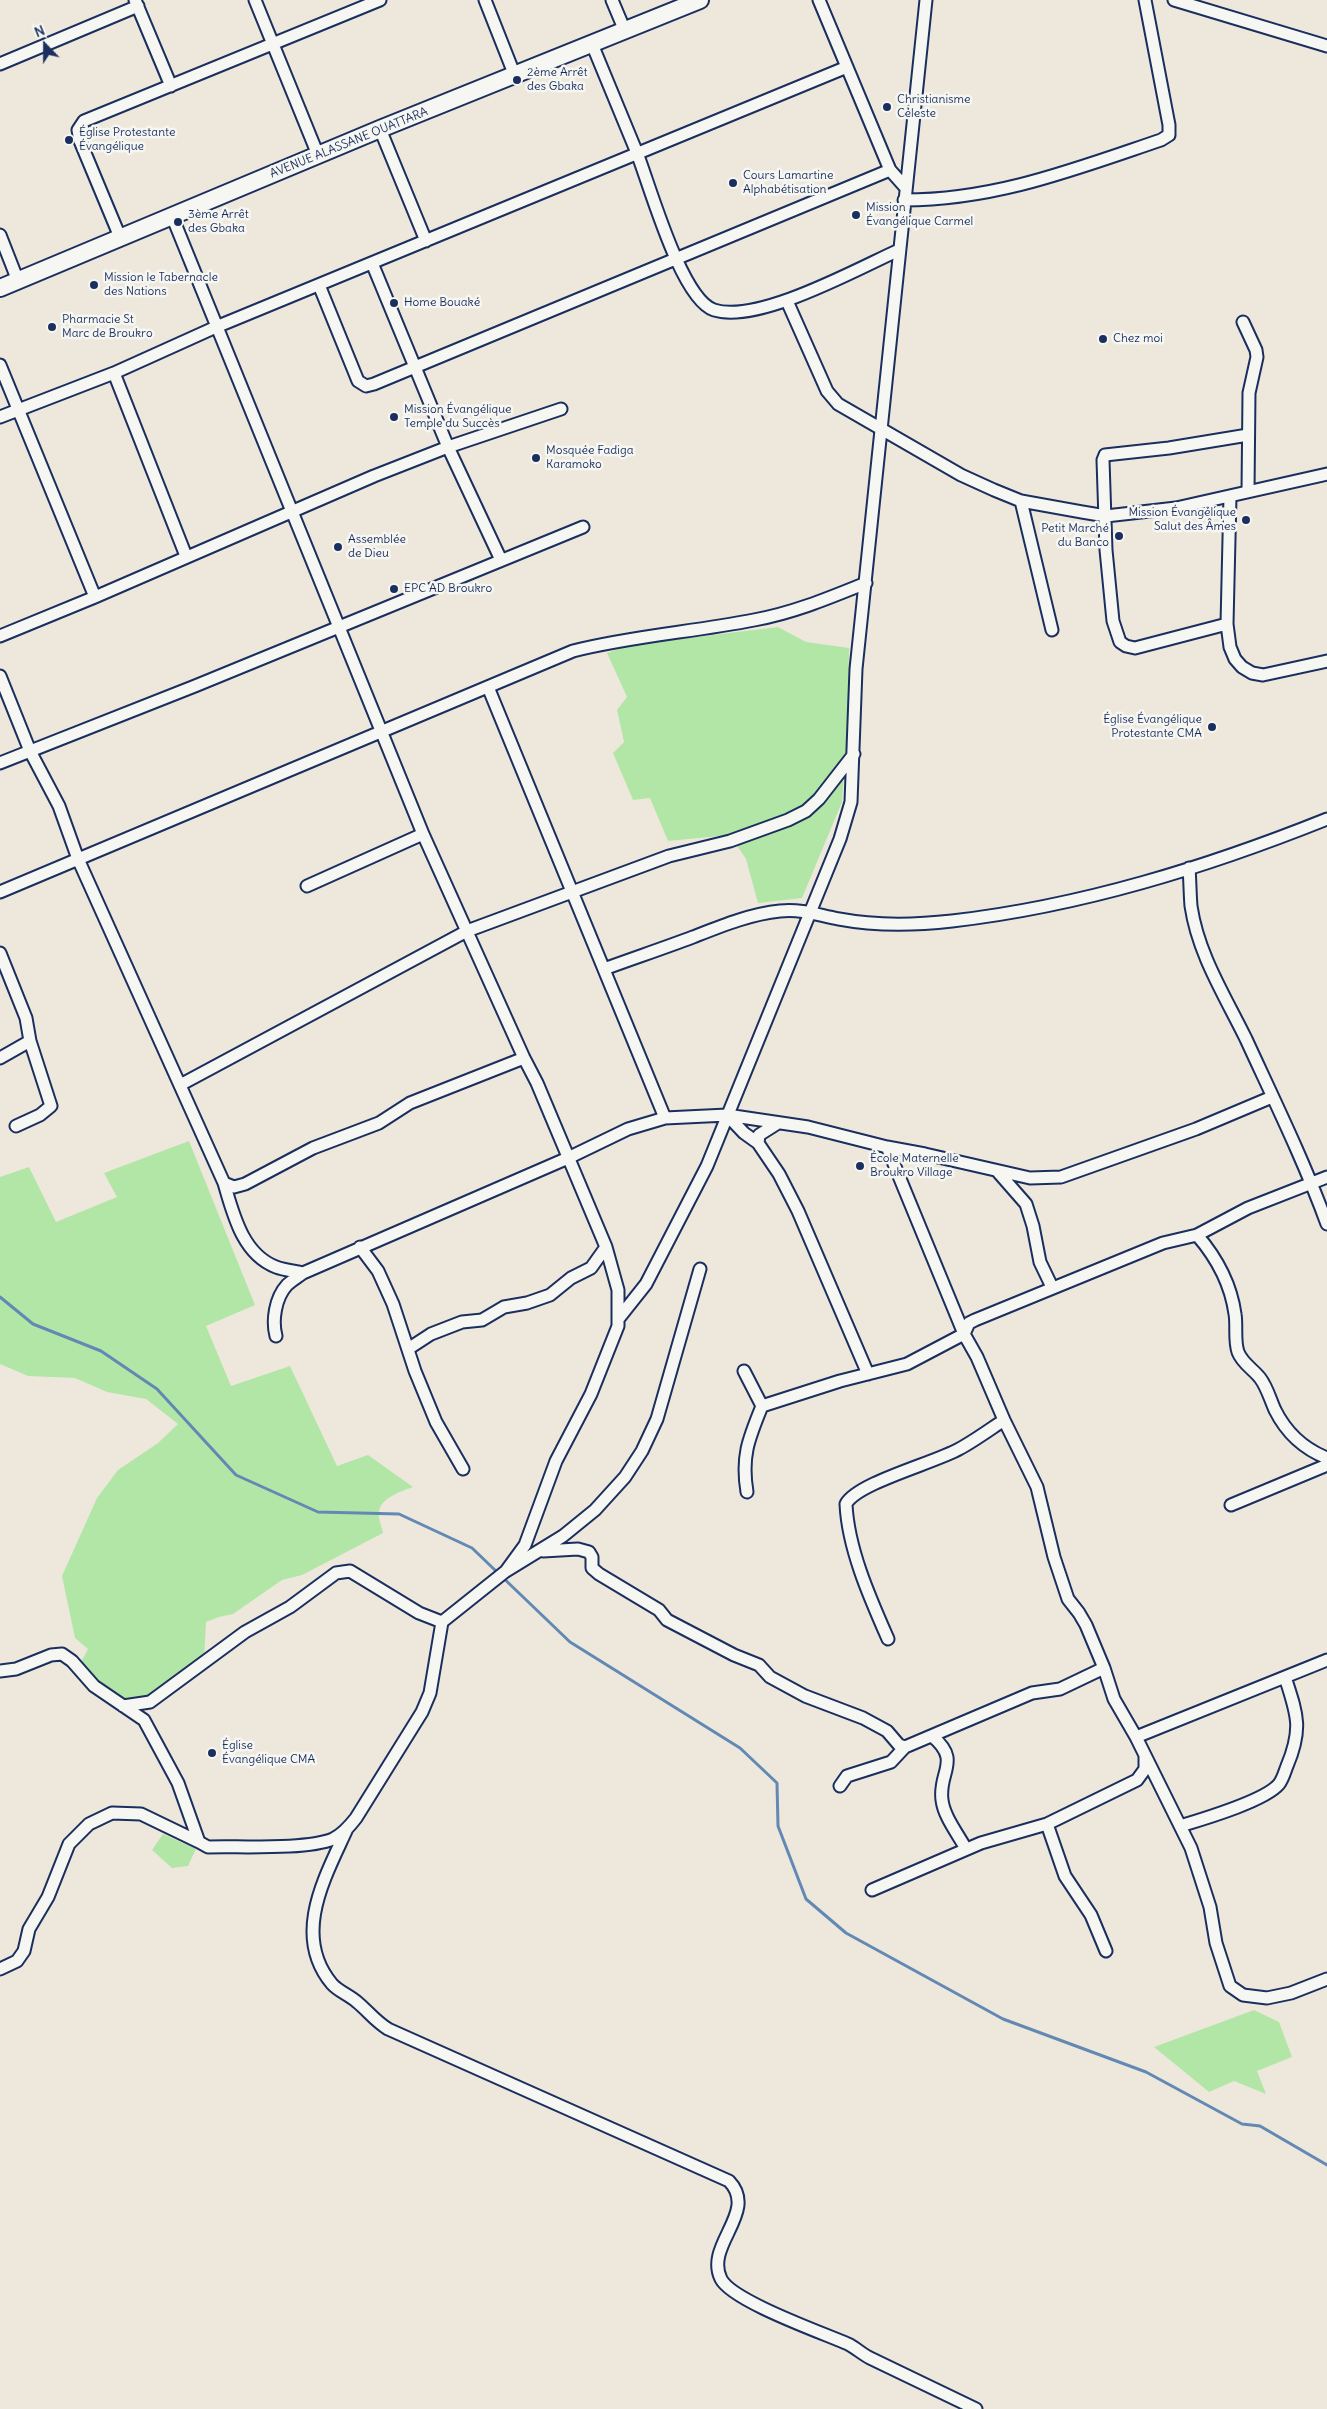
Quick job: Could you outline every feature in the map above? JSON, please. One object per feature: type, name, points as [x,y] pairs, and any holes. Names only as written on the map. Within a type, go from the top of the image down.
[{"type":"street","points":[[255,0],[318,155]]},
{"type":"street","points":[[120,238],[80,141],[78,130],[84,121],[378,0]]},
{"type":"street","points":[[485,0],[515,76]]},
{"type":"street","points":[[612,0],[625,32]]},
{"type":"street","name":"AVENUE ALASSANE OUATTARA","points":[[0,288],[380,129],[625,32],[700,0]]},
{"type":"street","points":[[819,0],[890,170],[905,194],[939,200],[997,191],[1043,179],[1161,140],[1169,135],[1158,60],[1145,0]]},
{"type":"street","points":[[619,1318],[646,1284],[706,1166],[840,839],[851,802],[856,669],[926,0]]},
{"type":"street","points":[[1174,0],[1327,46]]},
{"type":"street","points":[[0,64],[137,3],[171,86]]},
{"type":"street","points":[[592,44],[637,154],[676,259],[699,299],[716,310],[745,311],[788,301],[899,250]]},
{"type":"street","points":[[0,417],[114,373],[319,285],[847,67]]},
{"type":"street","points":[[380,129],[426,241]]},
{"type":"street","points":[[319,285],[358,381],[366,386],[890,170]]},
{"type":"street","points":[[172,216],[423,834],[537,1083],[606,1247],[618,1290],[618,1326],[608,1356],[591,1394],[556,1460],[525,1545],[506,1571]]},
{"type":"street","points":[[0,235],[18,281]]},
{"type":"street","points":[[372,263],[448,447],[501,560]]},
{"type":"street","points":[[788,301],[832,398],[838,404],[961,475],[1021,501],[1106,516],[1176,508],[1327,474]]},
{"type":"street","points":[[1243,322],[1256,350],[1257,358],[1249,392],[1248,491]]},
{"type":"street","points":[[0,365],[95,597]]},
{"type":"street","points":[[114,373],[186,556]]},
{"type":"street","points":[[0,636],[95,597],[374,476],[448,447],[561,409]]},
{"type":"street","points":[[1227,624],[1135,648],[1120,642],[1116,635],[1113,621],[1106,550],[1103,460],[1105,454],[1169,448],[1248,435]]},
{"type":"street","points":[[1230,496],[1227,624],[1230,647],[1235,659],[1242,667],[1252,673],[1263,675],[1286,672],[1327,661]]},
{"type":"street","points":[[1021,501],[1052,630]]},
{"type":"street","points":[[0,763],[583,527]]},
{"type":"street","points":[[0,892],[381,730],[572,652],[607,642],[786,613],[866,583]]},
{"type":"street","points":[[0,676],[30,752],[59,806],[78,860],[224,1183],[235,1220],[250,1247],[275,1266],[303,1273]]},
{"type":"street","points":[[488,687],[665,1118]]},
{"type":"street","points":[[180,1085],[467,931],[670,856],[730,841],[799,815],[819,799],[854,754]]},
{"type":"street","points":[[604,969],[754,916],[780,912],[809,911],[840,919],[899,925],[952,921],[1074,901],[1252,849],[1327,819]]},
{"type":"street","points":[[307,886],[423,834]]},
{"type":"street","points":[[1189,868],[1192,906],[1200,938],[1217,984],[1312,1184],[1327,1224]]},
{"type":"street","points":[[0,953],[26,1018],[30,1041],[51,1106],[40,1115],[16,1126]]},
{"type":"street","points":[[0,1058],[30,1041]]},
{"type":"street","points":[[224,1183],[234,1187],[245,1184],[313,1148],[379,1123],[410,1103],[524,1058]]},
{"type":"street","points":[[276,1336],[272,1324],[277,1306],[286,1286],[303,1273],[568,1158],[628,1129],[665,1118],[726,1116],[808,1127],[998,1172],[1030,1178],[1061,1177],[1196,1129],[1272,1097]]},
{"type":"street","points":[[726,1116],[758,1143],[779,1174],[798,1211],[868,1374]]},
{"type":"street","points":[[758,1143],[759,1135],[778,1123]]},
{"type":"street","points":[[887,1147],[964,1334],[978,1357],[1004,1420],[1037,1488],[1054,1557],[1068,1599],[1079,1613],[1104,1668],[1114,1699],[1136,1737],[1164,1798],[1191,1848],[1210,1907],[1216,1943],[1230,1986],[1243,1995],[1267,1998],[1291,1993],[1327,1979]]},
{"type":"street","points":[[998,1172],[1026,1204],[1033,1226],[1040,1262],[1052,1287]]},
{"type":"street","points":[[762,1406],[907,1364],[964,1334],[969,1323],[975,1320],[1163,1243],[1197,1235],[1248,1208],[1327,1177]]},
{"type":"street","points":[[1197,1235],[1214,1254],[1228,1288],[1236,1313],[1237,1351],[1244,1362],[1260,1378],[1276,1411],[1298,1442],[1307,1450],[1327,1458]]},
{"type":"street","points":[[408,1348],[431,1334],[462,1322],[482,1320],[504,1307],[527,1303],[550,1295],[571,1278],[591,1268],[606,1247]]},
{"type":"street","points":[[360,1248],[378,1271],[393,1304],[436,1422],[463,1469]]},
{"type":"street","points":[[700,1269],[657,1419],[642,1451],[625,1477],[595,1510],[542,1551],[506,1571],[442,1622],[434,1678],[422,1712],[356,1818],[346,1830],[317,1897],[313,1918],[312,1944],[321,1968],[333,1986],[355,2000],[375,2021],[388,2029],[729,2181],[739,2197],[738,2211],[718,2255],[717,2268],[722,2281],[738,2294],[808,2329],[849,2345],[867,2356],[976,2409]]},
{"type":"street","points":[[744,1371],[762,1406],[747,1442],[744,1472],[747,1492]]},
{"type":"street","points":[[888,1639],[869,1597],[858,1559],[846,1504],[850,1497],[866,1487],[959,1449],[1004,1420]]},
{"type":"street","points":[[1231,1505],[1327,1465]]},
{"type":"street","points":[[525,1545],[542,1551],[578,1549],[589,1552],[592,1557],[592,1568],[598,1574],[659,1610],[667,1620],[759,1666],[770,1677],[805,1696],[864,1718],[887,1731],[899,1745],[905,1747]]},
{"type":"street","points":[[123,1706],[150,1702],[245,1632],[290,1607],[336,1573],[344,1570],[350,1570],[419,1613],[442,1622]]},
{"type":"street","points":[[0,1671],[16,1668],[51,1655],[62,1654],[72,1661],[94,1686],[144,1720],[169,1762],[199,1842]]},
{"type":"street","points":[[1136,1737],[1327,1660]]},
{"type":"street","points":[[840,1786],[847,1776],[891,1762],[905,1747],[1032,1693],[1060,1689],[1104,1668]]},
{"type":"street","points":[[1180,1826],[1238,1806],[1265,1794],[1279,1783],[1296,1743],[1295,1708],[1285,1677]]},
{"type":"street","points":[[932,1736],[944,1745],[947,1756],[942,1800],[945,1813],[966,1849]]},
{"type":"street","points":[[872,1890],[966,1849],[1047,1824],[1138,1780],[1145,1769],[1145,1755]]},
{"type":"street","points":[[0,1969],[17,1961],[24,1951],[29,1929],[48,1897],[69,1844],[89,1824],[112,1813],[140,1814],[208,1847],[304,1844],[333,1838],[346,1830]]},
{"type":"street","points":[[1047,1824],[1065,1876],[1091,1916],[1106,1951]]},
{"type":"green space","points":[[778,627],[806,642],[849,648],[848,721],[842,802],[802,898],[758,903],[746,859],[730,835],[668,841],[650,798],[633,800],[613,753],[624,742],[617,710],[627,697],[607,653],[630,645]]},
{"type":"green space","points":[[189,1141],[255,1305],[206,1326],[231,1386],[290,1366],[337,1466],[368,1455],[413,1487],[392,1496],[383,1503],[379,1515],[383,1533],[302,1575],[282,1580],[233,1614],[206,1622],[204,1660],[148,1704],[128,1706],[90,1676],[81,1662],[88,1649],[75,1638],[62,1576],[97,1498],[118,1470],[158,1443],[178,1424],[146,1399],[107,1392],[75,1378],[28,1376],[0,1364],[0,1177],[29,1167],[56,1222],[117,1197],[104,1173]]},
{"type":"green space","points":[[163,1834],[196,1849],[188,1866],[172,1868],[152,1850]]},
{"type":"green space","points":[[1254,2010],[1279,2022],[1292,2057],[1257,2071],[1266,2094],[1234,2081],[1209,2092],[1154,2047]]},
{"type":"waterway","points":[[0,1297],[33,1324],[101,1351],[157,1389],[236,1475],[318,1512],[399,1514],[472,1548],[570,1642],[740,1748],[777,1783],[778,1826],[806,1899],[846,1933],[1003,2019],[1146,2072],[1242,2124],[1260,2126],[1327,2165]]},
{"type":"place","name":"2ème Arrêt des Gbaka","points":[[517,80]]},
{"type":"place","name":"Christianisme Céleste","points":[[887,107]]},
{"type":"place","name":"Église Protestante Évangélique","points":[[69,140]]},
{"type":"place","name":"Cours Lamartine Alphabétisation","points":[[733,183]]},
{"type":"place","name":"Mission Évangélique Carmel","points":[[856,215]]},
{"type":"place","name":"3ème Arrêt des Gbaka","points":[[178,222]]},
{"type":"place","name":"Mission le Tabernacle des Nations","points":[[94,285]]},
{"type":"place","name":"Home Bouaké","points":[[394,303]]},
{"type":"place","name":"Pharmacie St Marc de Broukro","points":[[52,327]]},
{"type":"place","name":"Chez moi","points":[[1103,339]]},
{"type":"place","name":"Mission Évangélique Temple du Succès","points":[[394,417]]},
{"type":"place","name":"Mosquée Fadiga Karamoko","points":[[536,458]]},
{"type":"place","name":"Mission Évangélique Salut des Âmes","points":[[1246,520]]},
{"type":"place","name":"Petit Marché du Banco","points":[[1119,536]]},
{"type":"place","name":"Assemblée de Dieu","points":[[338,547]]},
{"type":"place","name":"EPC AD Broukro","points":[[394,589]]},
{"type":"place","name":"Église Évangélique Protestante CMA","points":[[1212,727]]},
{"type":"place","name":"École Maternelle Broukro Village","points":[[860,1166]]},
{"type":"place","name":"Église Évangélique CMA","points":[[212,1753]]}]
